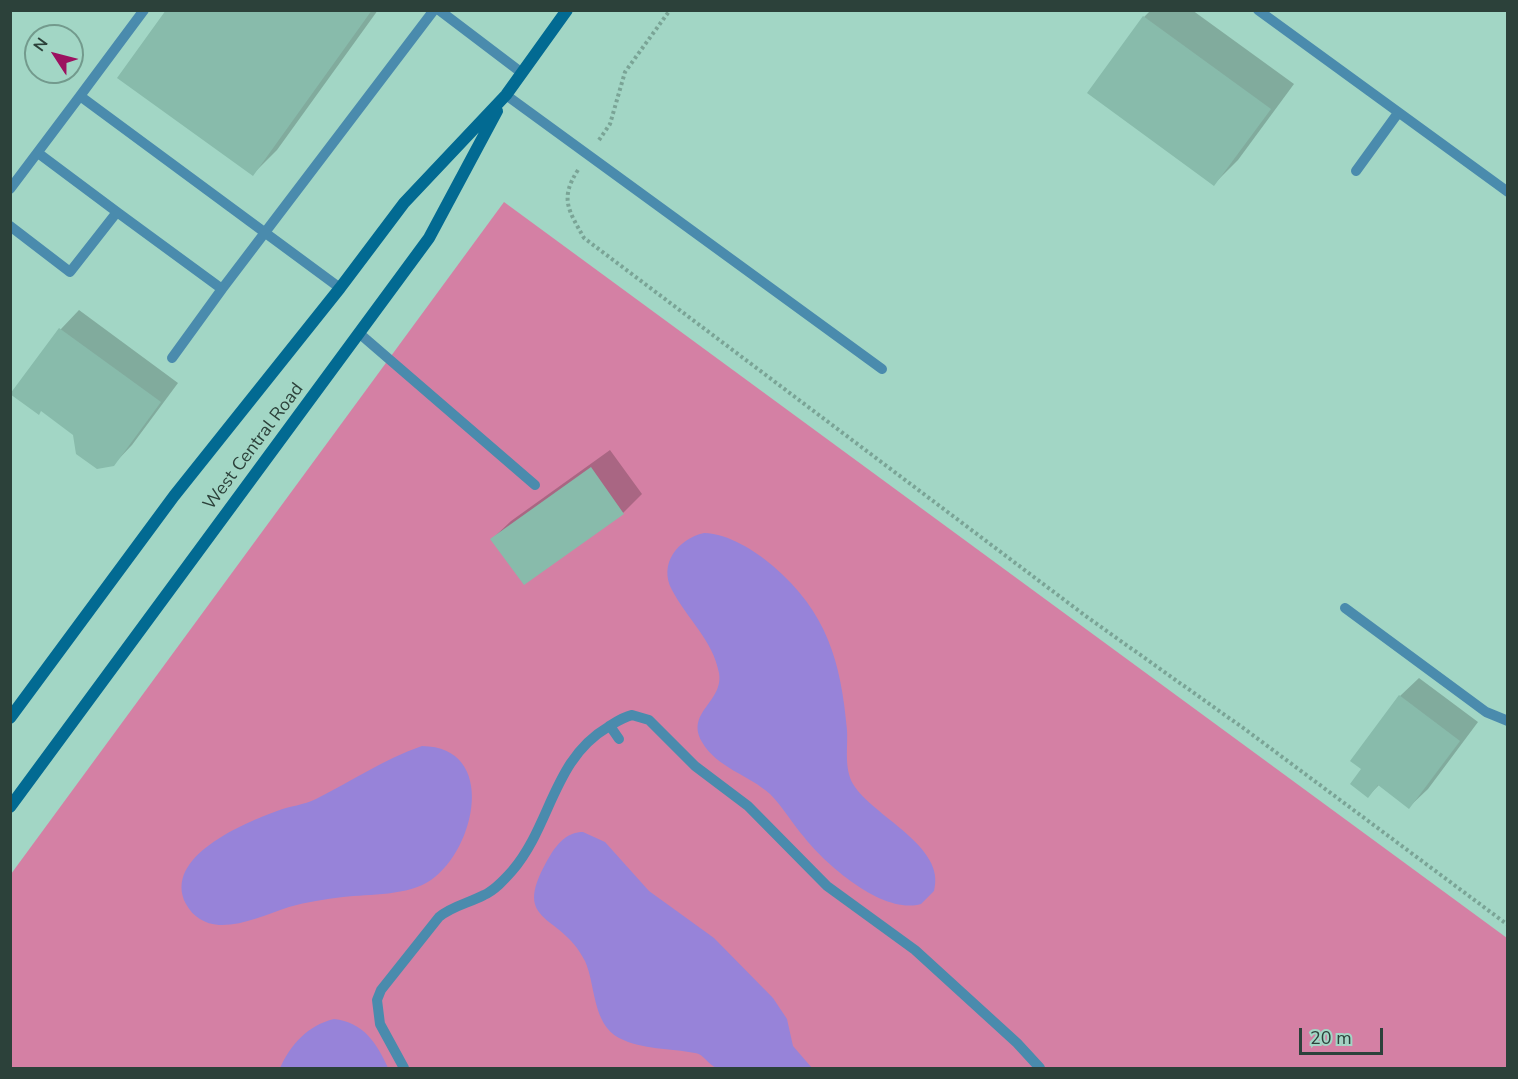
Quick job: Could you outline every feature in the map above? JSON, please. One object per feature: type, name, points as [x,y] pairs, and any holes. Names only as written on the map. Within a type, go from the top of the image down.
[{"type":"main road","name":"West Central Road","points":[[10,718],[15,704],[174,496],[340,288],[404,203],[506,95],[567,10]]},
{"type":"main road","name":"West Central Road","points":[[10,807],[429,238],[506,95]]},
{"type":"lane","points":[[10,189],[144,10]]},
{"type":"lane","points":[[172,358],[263,231],[436,10],[522,73]]},
{"type":"lane","points":[[1258,10],[1508,192]]},
{"type":"lane","points":[[506,95],[882,369]]},
{"type":"lane","points":[[80,96],[340,288]]},
{"type":"lane","points":[[1356,171],[1398,113]]},
{"type":"lane","points":[[38,153],[222,289]]},
{"type":"lane","points":[[10,226],[70,272],[117,212]]},
{"type":"lane","points":[[360,334],[535,485]]},
{"type":"lane","points":[[1344,608],[1486,712],[1508,721]]},
{"type":"lane","points":[[404,1068],[378,1017],[376,1005],[381,990],[444,913],[486,895],[512,872],[525,853],[552,794],[570,763],[591,739],[632,715],[649,720],[695,766],[748,806],[826,886],[915,950],[1017,1043],[1040,1068]]},
{"type":"lane","points":[[610,726],[619,739]]},
{"type":"path","points":[[670,10],[625,72],[610,124],[568,186],[567,209],[584,238],[1087,617],[1246,730],[1508,925]]},
{"type":"shaded area","points":[[504,202],[1507,938],[1507,1068],[11,1068],[11,874]]},
{"type":"shaded area","points":[[704,533],[723,536],[766,560],[791,583],[819,620],[835,660],[840,682],[847,730],[847,765],[850,778],[863,796],[906,833],[930,860],[935,875],[934,891],[921,904],[906,905],[890,902],[856,885],[826,861],[770,794],[725,765],[708,751],[702,742],[698,732],[698,723],[716,692],[719,673],[711,650],[672,590],[667,571],[673,554],[679,547],[686,541]]},
{"type":"shaded area","points":[[422,746],[446,751],[462,763],[470,781],[472,802],[468,824],[459,846],[447,865],[431,880],[400,892],[309,902],[246,922],[228,925],[204,921],[189,909],[182,887],[185,871],[210,844],[245,824],[311,801],[381,764]]},
{"type":"shaded area","points":[[583,832],[605,842],[649,891],[714,938],[773,998],[787,1019],[793,1046],[812,1068],[735,1070],[717,1068],[698,1054],[637,1045],[619,1038],[610,1031],[599,1014],[585,961],[575,945],[542,916],[536,906],[534,894],[539,877],[557,846],[564,838]]},
{"type":"shaded area","points":[[334,1019],[353,1024],[368,1035],[388,1068],[280,1068],[289,1051],[301,1037],[316,1026]]},
{"type":"building","points":[[166,10],[372,10],[253,176],[117,78]]},
{"type":"building","points":[[1143,16],[1271,109],[1214,186],[1087,93]]},
{"type":"building","points":[[59,328],[161,402],[114,466],[97,469],[76,454],[73,435],[41,411],[39,415],[10,394]]},
{"type":"building","points":[[591,467],[624,514],[524,585],[490,539]]},
{"type":"building","points":[[1399,695],[1460,741],[1409,809],[1378,785],[1368,798],[1350,784],[1361,769],[1350,761]]}]
